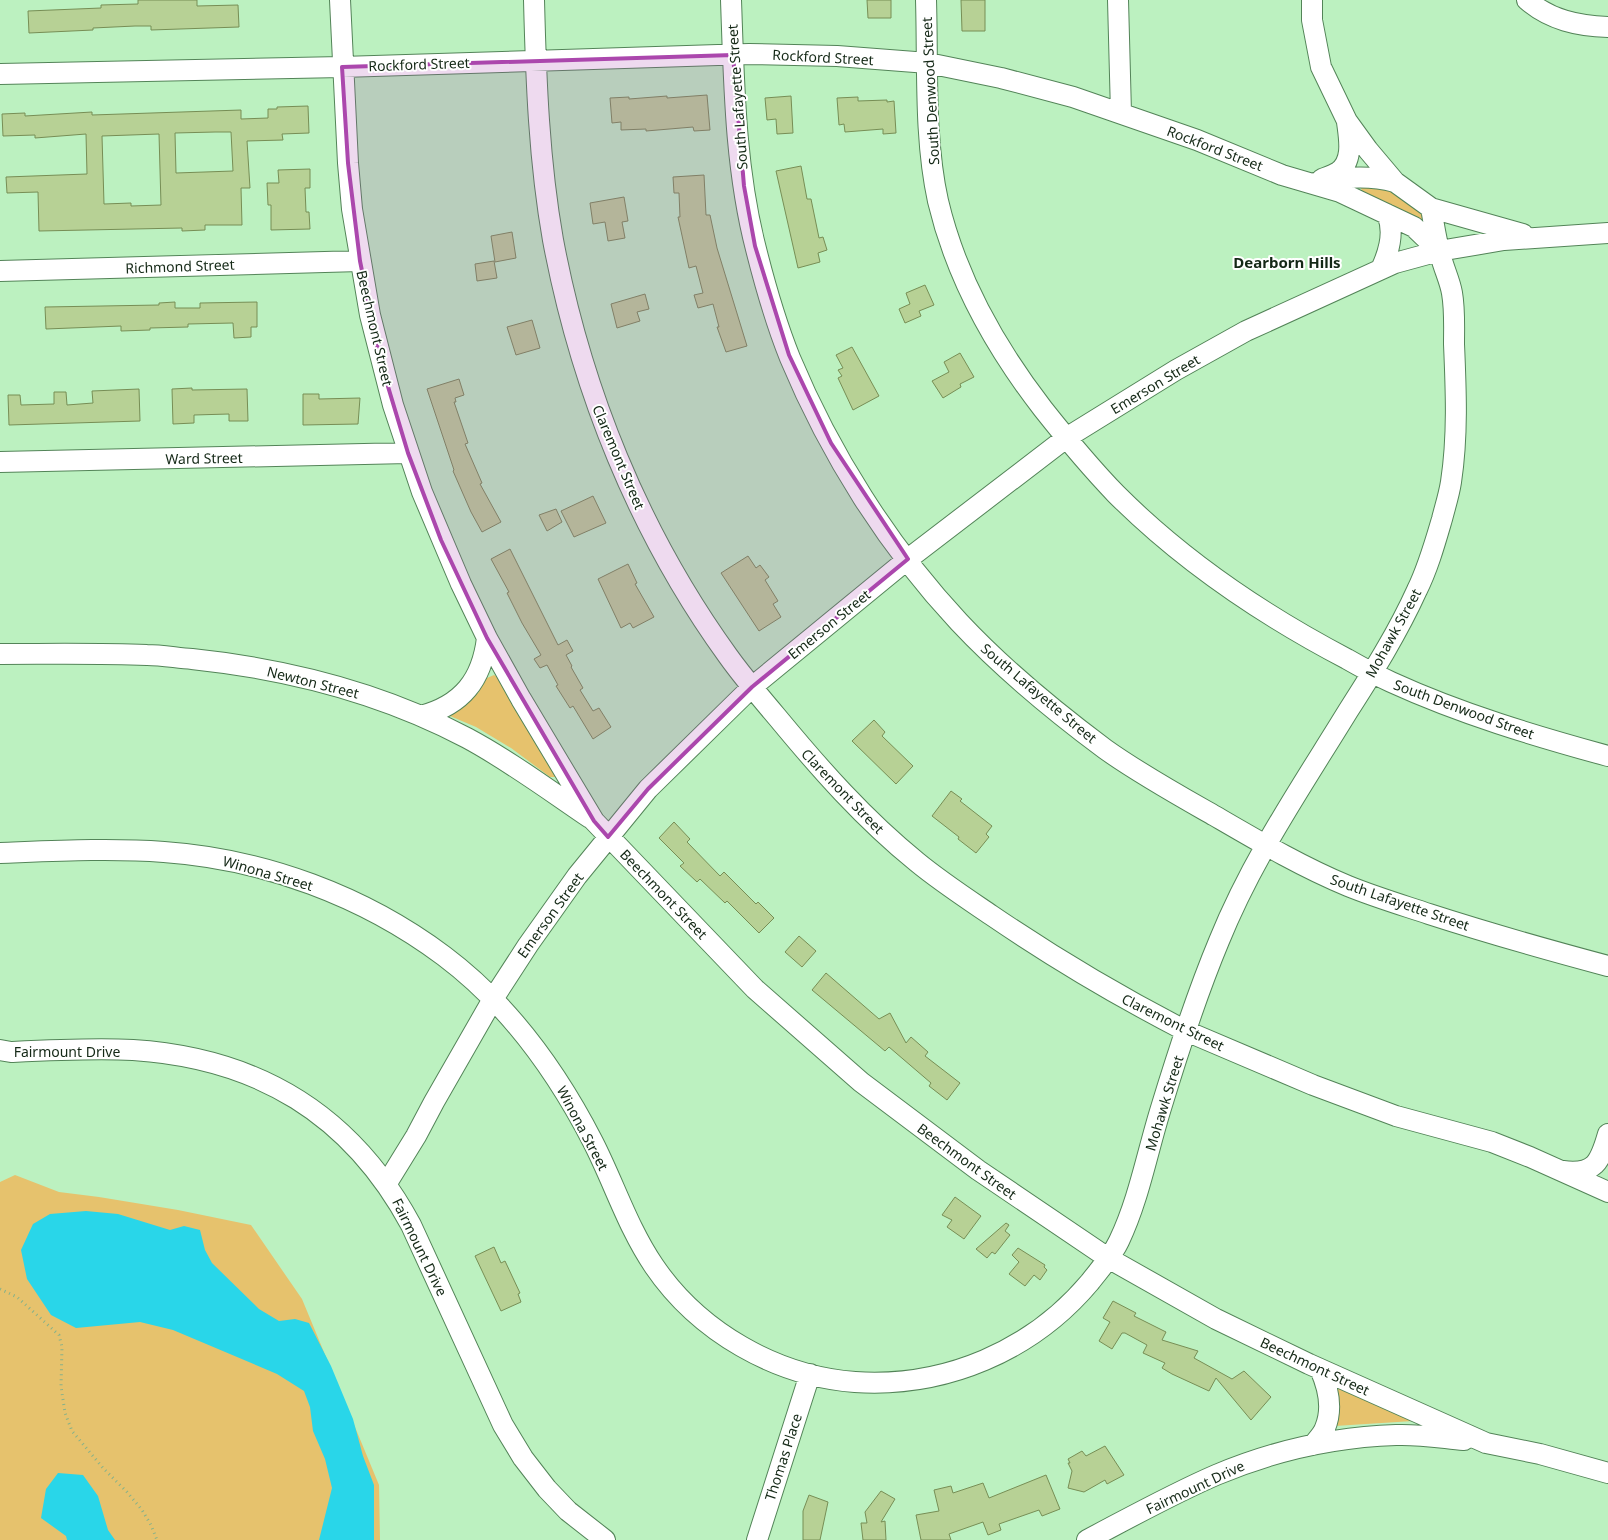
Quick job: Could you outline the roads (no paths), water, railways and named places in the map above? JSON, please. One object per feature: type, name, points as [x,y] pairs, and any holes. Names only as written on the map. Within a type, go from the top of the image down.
[{"type":"street","name":"Beechmont Street","points":[[340,0],[348,163],[360,261],[380,360],[408,453],[441,540],[487,638],[521,699],[594,820],[608,837],[754,989],[861,1082],[978,1170],[1108,1258],[1216,1319],[1320,1369],[1486,1443],[1540,1454],[1608,1473]]},
{"type":"street","name":"Claremont Street","points":[[534,0],[543,168],[553,238],[569,314],[594,395],[624,474],[663,553],[706,624],[752,687],[840,791],[882,833],[918,863],[1013,930],[1121,997],[1186,1031],[1313,1085],[1396,1116],[1492,1142],[1608,1192]]},
{"type":"street","name":"South Lafayette Street","points":[[731,0],[737,129],[744,186],[755,246],[789,355],[831,443],[869,506],[908,560],[959,622],[1020,680],[1063,717],[1108,750],[1155,782],[1265,845],[1320,874],[1378,897],[1498,936],[1608,966]]},
{"type":"street","name":"South Denwood Street","points":[[926,0],[932,159],[938,200],[951,244],[968,289],[1000,346],[1021,380],[1066,438],[1116,493],[1164,538],[1205,571],[1282,623],[1389,681],[1441,703],[1566,745],[1608,756]]},
{"type":"street","points":[[1118,0],[1121,113]]},
{"type":"street","points":[[1312,0],[1312,20],[1321,66],[1347,121],[1395,182],[1432,208],[1537,237]]},
{"type":"street","points":[[1527,0],[1542,11],[1558,19],[1608,28]]},
{"type":"street","name":"Rockford Street","points":[[0,74],[733,55],[837,56],[928,63],[1001,78],[1073,97],[1197,140],[1282,175],[1340,192],[1414,227],[1439,251]]},
{"type":"street","points":[[1314,183],[1339,171],[1347,160],[1350,144],[1347,121]]},
{"type":"street","points":[[1314,183],[1339,178],[1360,177],[1383,178],[1395,182]]},
{"type":"street","name":"Mohawk Street","points":[[1108,1258],[1118,1242],[1138,1192],[1160,1112],[1186,1031],[1220,937],[1265,845],[1372,672],[1419,587],[1437,535],[1451,487],[1458,415],[1452,291],[1439,251],[1432,208]]},
{"type":"street","points":[[1381,269],[1387,257],[1390,244],[1390,223],[1387,214]]},
{"type":"street","points":[[1439,251],[1504,240],[1608,233]]},
{"type":"street","name":"Emerson Street","points":[[387,1183],[416,1136],[493,999],[528,944],[608,837],[648,789],[752,687],[908,560],[1066,438],[1176,370],[1246,331],[1396,262],[1439,251]]},
{"type":"street","name":"Richmond Street","points":[[0,271],[360,261]]},
{"type":"street","name":"Ward Street","points":[[0,462],[408,453]]},
{"type":"street","points":[[421,716],[447,707],[468,689],[482,665],[487,638]]},
{"type":"street","name":"Newton Street","points":[[0,654],[149,655],[227,663],[288,674],[334,685],[421,716],[467,738],[517,768],[594,820]]},
{"type":"street","name":"Winona Street","points":[[0,853],[123,850],[168,852],[218,859],[282,874],[344,897],[401,927],[472,978],[493,999],[528,1041],[569,1099],[594,1145],[639,1242],[671,1288],[700,1318],[734,1342],[790,1369],[848,1381],[898,1382],[941,1375],[985,1361],[1020,1343],[1054,1318],[1085,1288],[1108,1258]]},
{"type":"street","name":"Fairmount Drive","points":[[0,1050],[11,1052],[94,1049],[133,1050],[191,1058],[236,1070],[284,1091],[323,1117],[358,1148],[387,1183],[411,1225],[503,1425],[523,1458],[547,1489],[568,1511],[605,1540]]},
{"type":"street","points":[[1561,1171],[1582,1172],[1596,1164],[1603,1153],[1608,1134]]},
{"type":"street","points":[[1313,1445],[1325,1429],[1330,1409],[1327,1384],[1320,1369]]},
{"type":"street","name":"Thomas Place","points":[[757,1540],[810,1374]]},
{"type":"street","name":"Fairmount Drive","points":[[1087,1540],[1216,1475],[1262,1458],[1313,1445],[1348,1438],[1398,1435],[1432,1436],[1486,1443]]},
{"type":"water","points":[[86,1211],[118,1214],[170,1230],[184,1226],[200,1230],[205,1250],[212,1263],[259,1309],[279,1321],[295,1319],[309,1323],[331,1366],[353,1419],[363,1456],[374,1485],[374,1540],[319,1540],[332,1488],[325,1459],[313,1431],[310,1407],[304,1391],[277,1374],[173,1330],[140,1322],[76,1328],[51,1315],[27,1279],[21,1250],[33,1224],[50,1214]]},
{"type":"water","points":[[58,1473],[83,1475],[98,1496],[108,1530],[115,1540],[67,1540],[66,1536],[41,1518],[46,1489]]},
{"type":"district","name":"Dearborn Hills","points":[[1287,262]]}]
